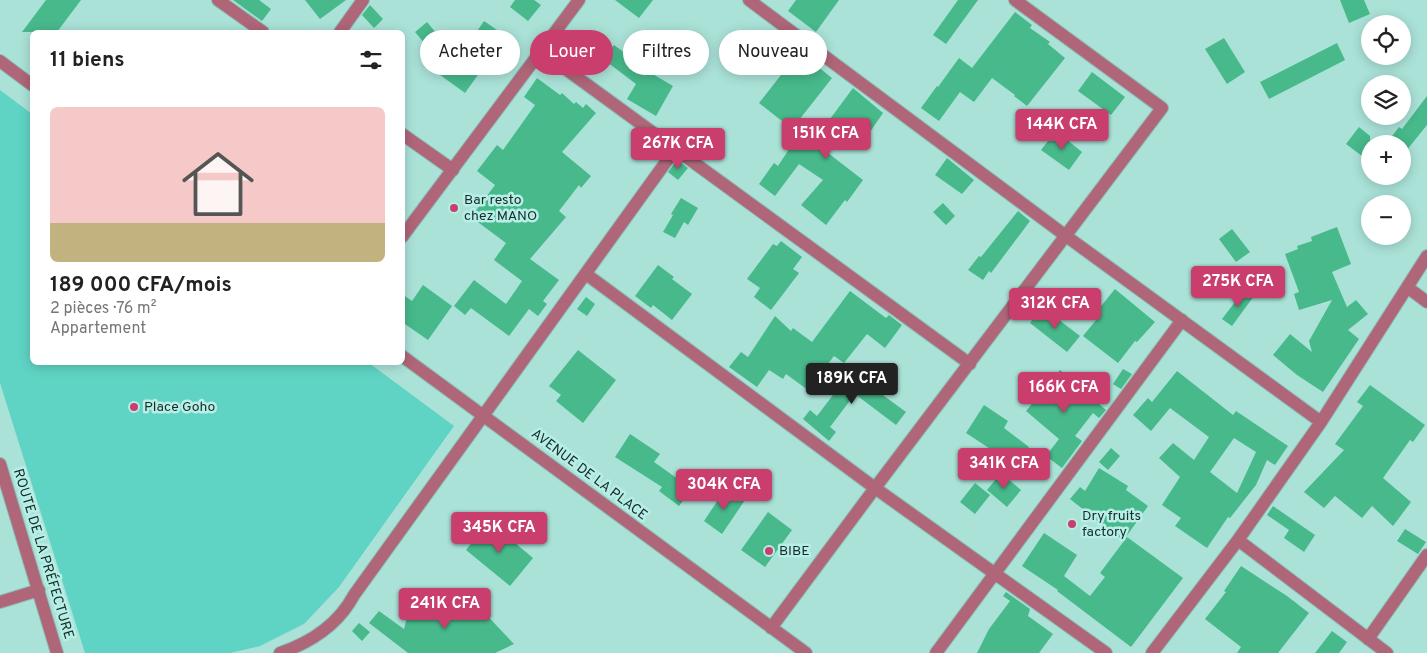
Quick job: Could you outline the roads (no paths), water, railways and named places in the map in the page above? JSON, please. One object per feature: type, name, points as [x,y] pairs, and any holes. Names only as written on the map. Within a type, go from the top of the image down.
[{"type":"street","points":[[218,0],[260,30]]},
{"type":"street","points":[[341,30],[363,0]]},
{"type":"street","points":[[557,30],[579,0]]},
{"type":"street","points":[[749,0],[1066,236],[1321,422]]},
{"type":"street","points":[[772,628],[875,488],[1162,108],[1015,0]]},
{"type":"street","points":[[0,61],[30,84]]},
{"type":"street","points":[[405,233],[530,66]]},
{"type":"street","points":[[574,75],[970,364]]},
{"type":"street","points":[[405,136],[453,170]]},
{"type":"street","points":[[280,653],[318,636],[343,613],[354,595],[676,148]]},
{"type":"street","points":[[1152,653],[1238,540],[1321,422],[1427,256]]},
{"type":"street","points":[[586,274],[875,488],[1106,653]]},
{"type":"street","points":[[1407,287],[1427,302]]},
{"type":"street","points":[[936,653],[1182,320]]},
{"type":"street","name":"AVENUE DE LA PLACE","points":[[405,358],[806,653]]},
{"type":"street","name":"ROUTE DE LA PRÉFECTURE","points":[[0,464],[57,653]]},
{"type":"street","points":[[1238,540],[1387,653]]},
{"type":"street","points":[[1368,639],[1427,555]]},
{"type":"street","points":[[0,602],[38,590]]},
{"type":"place","name":"Bar resto chez MANO","points":[[454,208]]},
{"type":"place","name":"Place Goho","points":[[134,407]]},
{"type":"place","name":"Dry fruits factory","points":[[1072,524]]},
{"type":"place","name":"BIBE","points":[[769,551]]}]
